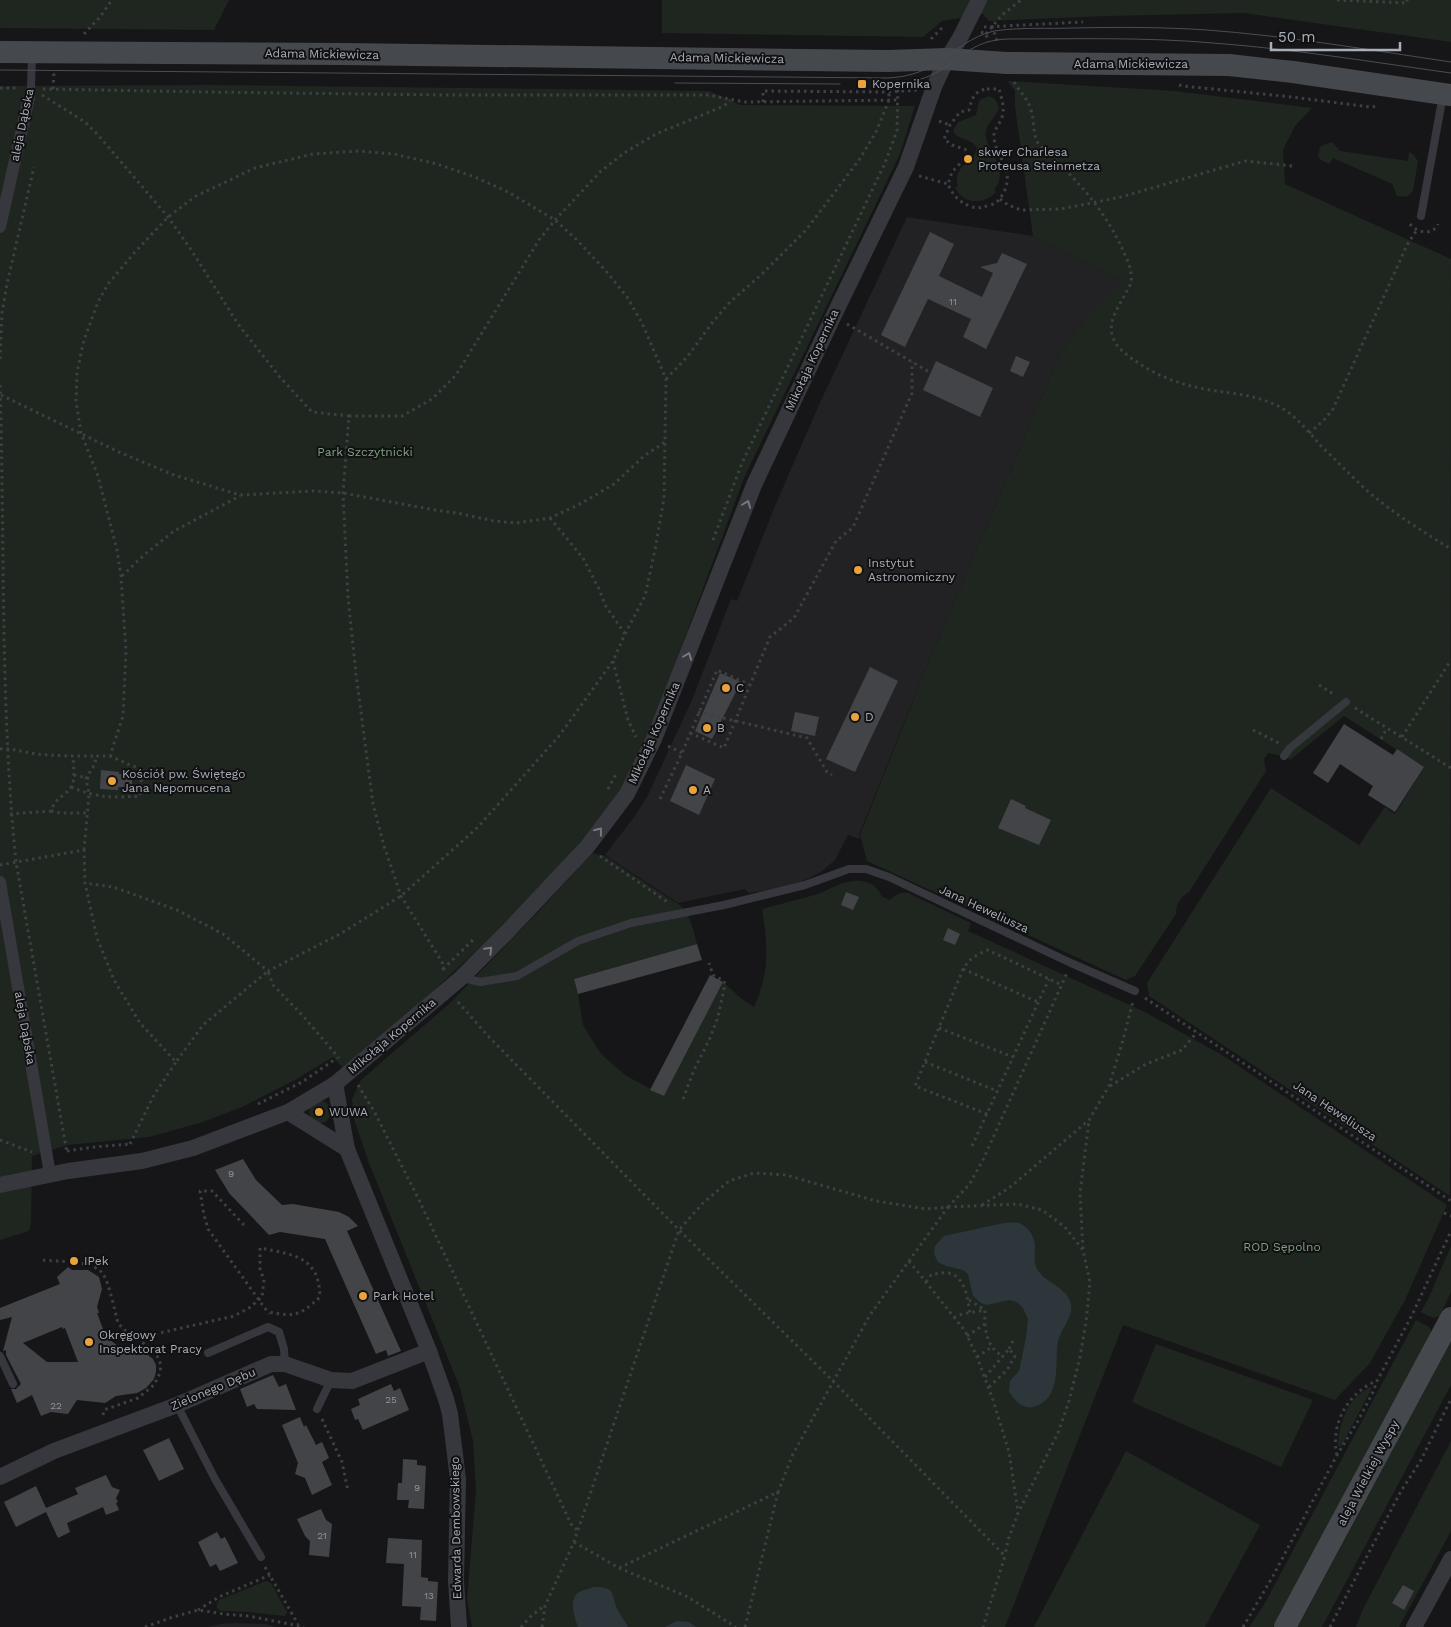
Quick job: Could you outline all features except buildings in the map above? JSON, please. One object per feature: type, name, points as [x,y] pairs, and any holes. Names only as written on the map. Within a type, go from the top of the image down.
[{"type":"main road","name":"Adama Mickiewicza","points":[[0,52],[888,61],[947,59],[1008,63],[1229,66],[1293,72],[1447,94]]},
{"type":"main road","name":"aleja Wielkiej Wyspy","points":[[1285,1627],[1451,1318]]},
{"type":"street","name":"Mikołaja Kopernika","points":[[0,1185],[49,1166],[70,1171],[142,1161],[193,1148],[288,1112],[335,1084],[461,978],[507,932],[587,846],[627,794],[654,739],[754,485],[833,316],[904,171],[934,87],[979,0]]},
{"type":"street","name":"aleja Dąbska","points":[[0,227],[30,93]]},
{"type":"street","name":"aleja Dąbska","points":[[0,882],[49,1166]]},
{"type":"street","name":"Edwarda Dembowskiego","points":[[335,1084],[347,1148],[430,1351],[446,1399],[453,1431],[458,1479],[456,1581],[459,1627]]},
{"type":"street","points":[[288,1112],[347,1148]]},
{"type":"street","name":"Zielonego Dębu","points":[[0,1478],[54,1451],[177,1406],[271,1364],[285,1364],[331,1380],[355,1380],[430,1351]]},
{"type":"street","points":[[1414,1627],[1451,1559]]},
{"type":"lane","name":"aleja Dąbska","points":[[30,93],[32,52]]},
{"type":"lane","points":[[1421,216],[1447,94]]},
{"type":"lane","points":[[1284,756],[1290,748],[1346,702]]},
{"type":"lane","name":"Jana Heweliusza","points":[[461,978],[480,982],[517,976],[578,941],[631,924],[683,914],[805,885],[849,869],[866,869],[888,876],[1135,992]]},
{"type":"lane","points":[[208,1353],[268,1328],[278,1332],[284,1349],[285,1364]]},
{"type":"lane","points":[[0,1356],[13,1384]]},
{"type":"lane","points":[[317,1409],[331,1380]]},
{"type":"lane","points":[[177,1406],[261,1558]]},
{"type":"path","points":[[83,34],[100,17],[112,0]]},
{"type":"path","points":[[989,47],[986,34],[1002,15],[1021,0]]},
{"type":"path","points":[[1337,0],[1407,3],[1407,0]]},
{"type":"path","points":[[984,27],[1083,22]]},
{"type":"path","points":[[992,26],[1000,52]]},
{"type":"path","points":[[966,28],[986,34]]},
{"type":"path","points":[[924,43],[941,30],[947,29]]},
{"type":"path","points":[[53,89],[55,64]]},
{"type":"path","points":[[712,542],[746,455],[885,163],[897,131],[898,78]]},
{"type":"path","points":[[1014,78],[1015,83],[1032,111],[1034,138],[1080,184],[1095,202],[1124,252],[1132,277],[1129,288],[1112,321],[1112,336],[1119,347],[1133,360],[1170,380],[1202,388],[1250,395],[1281,408],[1361,485],[1410,523],[1451,550]]},
{"type":"path","points":[[999,81],[1004,113],[993,134],[996,148],[1002,157],[1007,171],[1006,188],[995,204],[978,209],[962,204],[952,193],[948,184],[952,172],[967,156],[966,150],[952,146],[944,139],[950,124],[960,112],[969,110],[972,96],[980,90],[999,89]]},
{"type":"path","points":[[1175,83],[1183,86],[1370,107],[1384,104]]},
{"type":"path","points":[[0,88],[30,93],[85,122],[168,217],[238,324],[298,398],[312,412],[348,416],[402,416],[432,399],[456,376],[526,260],[555,220],[600,172],[624,153],[656,134],[724,106],[730,100]]},
{"type":"path","points":[[30,93],[53,89],[443,95],[709,95],[730,100],[763,102],[898,100]]},
{"type":"path","points":[[763,102],[763,91],[898,92]]},
{"type":"path","points":[[666,379],[688,356],[712,322],[730,302],[761,275],[806,230],[859,160],[876,132],[889,100],[889,92]]},
{"type":"path","points":[[110,756],[123,716],[126,651],[121,576],[117,550],[98,476],[81,433],[76,401],[77,372],[84,340],[108,284],[168,217],[196,196],[255,168],[313,154],[358,151],[394,154],[437,164],[475,177],[508,192],[555,220],[606,271],[626,297],[642,323],[666,379],[664,498],[645,596],[613,661],[560,736],[478,827],[401,896],[340,934],[268,971],[202,1025],[154,1095],[130,1144]]},
{"type":"path","points":[[1000,199],[1008,205],[1021,210],[1061,210],[1121,197],[1245,161],[1293,166]]},
{"type":"path","points":[[0,359],[2,313],[7,284],[34,167]]},
{"type":"path","points":[[904,171],[948,184]]},
{"type":"path","points":[[1309,433],[1324,421],[1333,409],[1408,243],[1417,230]]},
{"type":"path","points":[[833,316],[931,373]]},
{"type":"path","points":[[690,733],[724,748],[770,637],[794,618],[836,541],[854,525],[912,393],[912,362]]},
{"type":"path","points":[[0,386],[1,543],[6,749],[10,814],[16,862],[70,1171]]},
{"type":"path","points":[[0,395],[119,452],[174,475],[240,495],[314,491],[343,492],[494,521],[516,523],[550,518],[582,503],[614,484],[644,456],[664,442]]},
{"type":"path","points":[[348,416],[343,492],[348,598],[373,804],[386,853],[401,896],[442,962],[446,989],[488,1036],[679,1230],[1005,1556]]},
{"type":"path","points":[[121,576],[174,531],[240,495]]},
{"type":"path","points":[[550,518],[583,558],[599,589],[604,605],[625,634]]},
{"type":"path","points":[[1402,737],[1451,660]]},
{"type":"path","points":[[613,661],[628,720],[636,737]]},
{"type":"path","points":[[660,799],[717,670],[750,685]]},
{"type":"path","points":[[1319,685],[1451,768]]},
{"type":"path","points":[[698,712],[807,738],[827,772],[832,776]]},
{"type":"path","points":[[632,745],[640,728]]},
{"type":"path","points":[[1380,739],[1387,728]]},
{"type":"path","points":[[1252,730],[1290,748]]},
{"type":"path","points":[[0,749],[35,754],[110,756],[142,769],[140,796],[89,795],[71,787]]},
{"type":"path","points":[[51,811],[54,803],[71,787],[74,775],[73,756]]},
{"type":"path","points":[[96,756],[95,764],[86,778],[89,795],[84,850],[85,883],[97,938],[114,980],[140,1024],[176,1062]]},
{"type":"path","points":[[604,795],[619,770]]},
{"type":"path","points":[[74,775],[92,779]]},
{"type":"path","points":[[10,814],[51,811],[87,813]]},
{"type":"path","points":[[587,846],[683,914]]},
{"type":"path","points":[[0,865],[84,850]]},
{"type":"path","points":[[85,883],[113,887],[177,910],[223,934],[268,971],[273,985],[303,1016],[350,1071],[374,1111],[419,1200],[571,1524],[578,1531]]},
{"type":"path","points":[[436,976],[478,936]]},
{"type":"path","points":[[987,1114],[914,1086],[966,963],[973,956],[988,950],[1062,985]]},
{"type":"path","points":[[683,1099],[694,1070],[710,1038],[722,1001],[724,981],[713,975],[709,963]]},
{"type":"path","points":[[745,1627],[778,1492],[793,1454],[870,1315],[948,1207],[969,1185],[983,1160],[1071,963]]},
{"type":"path","points":[[963,969],[1038,1002]]},
{"type":"path","points":[[972,1146],[1049,979]]},
{"type":"path","points":[[982,1204],[1009,1188],[1089,1120],[1109,1086],[1124,1040],[1135,992]]},
{"type":"path","name":"Jana Heweliusza","points":[[1135,992],[1450,1201]]},
{"type":"path","points":[[938,1028],[1012,1058]]},
{"type":"path","points":[[1109,1086],[1146,1064],[1182,1050],[1197,1032]]},
{"type":"path","points":[[251,1108],[302,1082],[346,1052]]},
{"type":"path","points":[[924,1062],[997,1091]]},
{"type":"path","points":[[983,1627],[1005,1556],[1008,1540],[1018,1513],[1058,1433],[1069,1401],[1080,1357],[1090,1282],[1083,1250],[1080,1193],[1089,1120]]},
{"type":"path","points":[[0,1140],[49,1166]]},
{"type":"path","points":[[67,1151],[138,1143]]},
{"type":"path","points":[[542,1627],[545,1606],[578,1531],[679,1230],[703,1202],[729,1181],[754,1173],[786,1175],[876,1201],[926,1209],[982,1204],[1018,1204],[1042,1210],[1066,1227],[1083,1250]]},
{"type":"path","points":[[244,1225],[212,1191],[200,1191],[208,1229],[268,1312],[278,1332]]},
{"type":"path","points":[[1444,1213],[1451,1216]]},
{"type":"path","points":[[1243,1627],[1273,1576],[1337,1455],[1358,1421],[1425,1290],[1451,1231]]},
{"type":"path","points":[[138,1338],[234,1316],[249,1308],[262,1297],[264,1280],[260,1269],[260,1248],[302,1258],[310,1264],[317,1275],[320,1286],[320,1297],[301,1313],[290,1316],[268,1312]]},
{"type":"path","points":[[43,1260],[87,1264],[98,1268],[104,1275],[118,1323],[123,1330],[131,1336],[138,1338],[157,1356],[161,1365],[157,1382],[138,1398],[104,1410],[102,1418]]},
{"type":"path","points":[[909,1261],[967,1336],[977,1357],[989,1387],[1009,1452],[1018,1513]]},
{"type":"path","points":[[926,1282],[931,1275],[949,1272],[962,1282],[968,1299],[970,1314]]},
{"type":"path","points":[[968,1299],[985,1310]]},
{"type":"path","points":[[954,1318],[961,1314],[985,1310]]},
{"type":"path","points":[[985,1310],[986,1335],[992,1347],[1003,1356]]},
{"type":"path","points":[[967,1336],[985,1324]]},
{"type":"path","points":[[985,1377],[1009,1349],[1014,1339]]},
{"type":"path","points":[[977,1357],[992,1347]]},
{"type":"path","points":[[989,1387],[1007,1370],[1015,1356],[1009,1349]]},
{"type":"path","points":[[1337,1455],[1335,1438],[1342,1413],[1356,1394],[1367,1385],[1377,1381]]},
{"type":"path","points":[[1330,1627],[1401,1491],[1420,1462],[1451,1399]]},
{"type":"path","points":[[317,1409],[342,1462],[348,1491]]},
{"type":"path","points":[[619,1568],[778,1492]]},
{"type":"path","points":[[574,1542],[619,1568],[686,1596],[736,1627]]},
{"type":"path","points":[[261,1558],[298,1625]]},
{"type":"path","points":[[145,1627],[198,1610],[219,1597],[270,1575]]},
{"type":"path","points":[[521,1627],[530,1617],[545,1606]]},
{"type":"path","points":[[198,1610],[249,1616],[304,1627]]},
{"type":"shaded area","name":"Instytut Astronomiczny","points":[[907,217],[1033,236],[1124,280],[1085,319],[1061,352],[930,658],[859,835],[860,839],[848,835],[835,860],[821,872],[803,881],[775,889],[749,893],[745,889],[678,903],[605,855],[648,795],[692,700],[731,599],[737,601],[775,506],[818,407]]},
{"type":"shaded area","points":[[1004,1223],[1019,1223],[1033,1236],[1037,1269],[1041,1275],[1065,1293],[1071,1305],[1069,1318],[1058,1341],[1053,1388],[1043,1403],[1033,1407],[1022,1405],[1009,1392],[1010,1381],[1019,1371],[1026,1338],[1028,1319],[1023,1308],[1017,1302],[1009,1300],[987,1305],[981,1303],[973,1296],[968,1274],[963,1270],[938,1262],[934,1254],[935,1246],[944,1236]]},
{"type":"shaded area","points":[[594,1587],[606,1588],[612,1592],[617,1609],[628,1627],[578,1627],[573,1609],[574,1599],[579,1592]]},
{"type":"shaded area","points":[[677,1621],[689,1622],[696,1627],[665,1627]]},
{"type":"shaded area","points":[[233,1623],[266,1624],[276,1627],[208,1627]]},
{"type":"green space","points":[[0,0],[229,0],[214,30],[0,28]]},
{"type":"green space","points":[[662,0],[1451,0],[1451,42],[1244,13],[989,21],[983,14],[942,21],[923,37],[662,33]]},
{"type":"green space","points":[[1007,81],[1175,91],[1312,108],[1295,126],[1283,150],[1285,184],[1451,259],[1450,1196],[1149,996],[1147,983],[1271,788],[1359,845],[1385,807],[1395,814],[1424,767],[1344,716],[1290,760],[1284,756],[1268,753],[1264,759],[1266,771],[1189,892],[1179,901],[1176,914],[1135,976],[1126,980],[867,861],[860,835],[930,658],[1061,352],[1085,319],[1123,280],[1033,236],[1015,107],[1015,91]]},
{"type":"green space","name":"Park Szczytnicki","points":[[208,85],[709,91],[740,105],[915,106],[900,154],[744,478],[650,732],[618,795],[567,859],[484,944],[344,1069],[333,1057],[293,1081],[242,1107],[203,1122],[149,1137],[68,1145],[32,1156],[31,1223],[29,1231],[0,1240],[0,86]]},
{"type":"green space","points":[[989,96],[995,99],[999,107],[987,128],[986,136],[1001,172],[999,182],[994,190],[996,192],[986,199],[980,201],[968,200],[955,187],[958,186],[957,179],[960,169],[972,158],[977,148],[953,131],[958,122],[976,115],[979,101]]},
{"type":"green space","points":[[1332,142],[1340,151],[1408,161],[1409,152],[1413,154],[1418,161],[1413,191],[1407,197],[1397,196],[1392,184],[1333,158],[1329,164],[1321,160],[1318,156],[1320,147]]},
{"type":"green space","name":"ROD Sępolno","points":[[592,853],[605,856],[678,904],[687,913],[694,932],[697,944],[574,979],[583,1025],[601,1054],[625,1075],[664,1096],[723,982],[754,1007],[763,982],[766,959],[766,935],[762,909],[818,894],[852,881],[870,883],[879,891],[882,897],[890,900],[898,894],[908,893],[971,923],[968,931],[1143,1011],[1222,1055],[1447,1205],[1405,1300],[1370,1363],[1335,1400],[1123,1325],[1005,1627],[472,1627],[467,1599],[476,1491],[473,1441],[460,1388],[369,1163],[354,1119],[352,1099],[361,1080],[450,1003]]},
{"type":"green space","points":[[320,1101],[328,1104],[331,1112],[328,1120],[320,1123],[312,1120],[309,1112],[312,1104]]},
{"type":"green space","points":[[1451,1246],[1451,1292],[1440,1316],[1433,1318],[1421,1312]]},
{"type":"green space","points":[[1416,1320],[1429,1327],[1432,1332],[1287,1602],[1273,1627],[1249,1627],[1265,1603]]},
{"type":"green space","points":[[1451,1341],[1451,1385],[1322,1627],[1298,1627]]},
{"type":"green space","points":[[1156,1344],[1313,1400],[1281,1467],[1132,1402]]},
{"type":"green space","points":[[1370,1387],[1372,1388],[1341,1447],[1338,1445],[1340,1428],[1346,1412],[1356,1397]]},
{"type":"green space","points":[[1451,1441],[1451,1531],[1399,1627],[1356,1627],[1362,1611]]},
{"type":"green space","points":[[1126,1451],[1260,1525],[1205,1627],[1034,1627]]},
{"type":"green space","points":[[266,1581],[271,1583],[287,1612],[285,1616],[221,1611],[217,1608],[219,1600]]},
{"type":"tram line","points":[[0,70],[888,78],[907,76],[924,70],[970,40],[994,31],[1107,27],[1173,28],[1268,36],[1451,62]]},
{"type":"tram line","points":[[902,83],[921,79],[935,73],[979,45],[1008,39],[1187,41],[1303,52],[1451,73]]},
{"type":"tram line","points":[[675,83],[840,84]]},
{"type":"place","name":"Kopernika","points":[[862,84]]},
{"type":"place","name":"skwer Charlesa Proteusa Steinmetza","points":[[968,159]]},
{"type":"place","name":"Instytut Astronomiczny","points":[[858,570]]},
{"type":"place","name":"C","points":[[726,688]]},
{"type":"place","name":"D","points":[[855,717]]},
{"type":"place","name":"B","points":[[707,728]]},
{"type":"place","name":"Kościół pw. Świętego Jana Nepomucena","points":[[112,781]]},
{"type":"place","name":"A","points":[[693,790]]},
{"type":"place","name":"WUWA","points":[[319,1112]]},
{"type":"place","name":"IPek","points":[[74,1261]]},
{"type":"place","name":"Park Hotel","points":[[363,1296]]},
{"type":"place","name":"Okręgowy Inspektorat Pracy","points":[[89,1342]]}]
